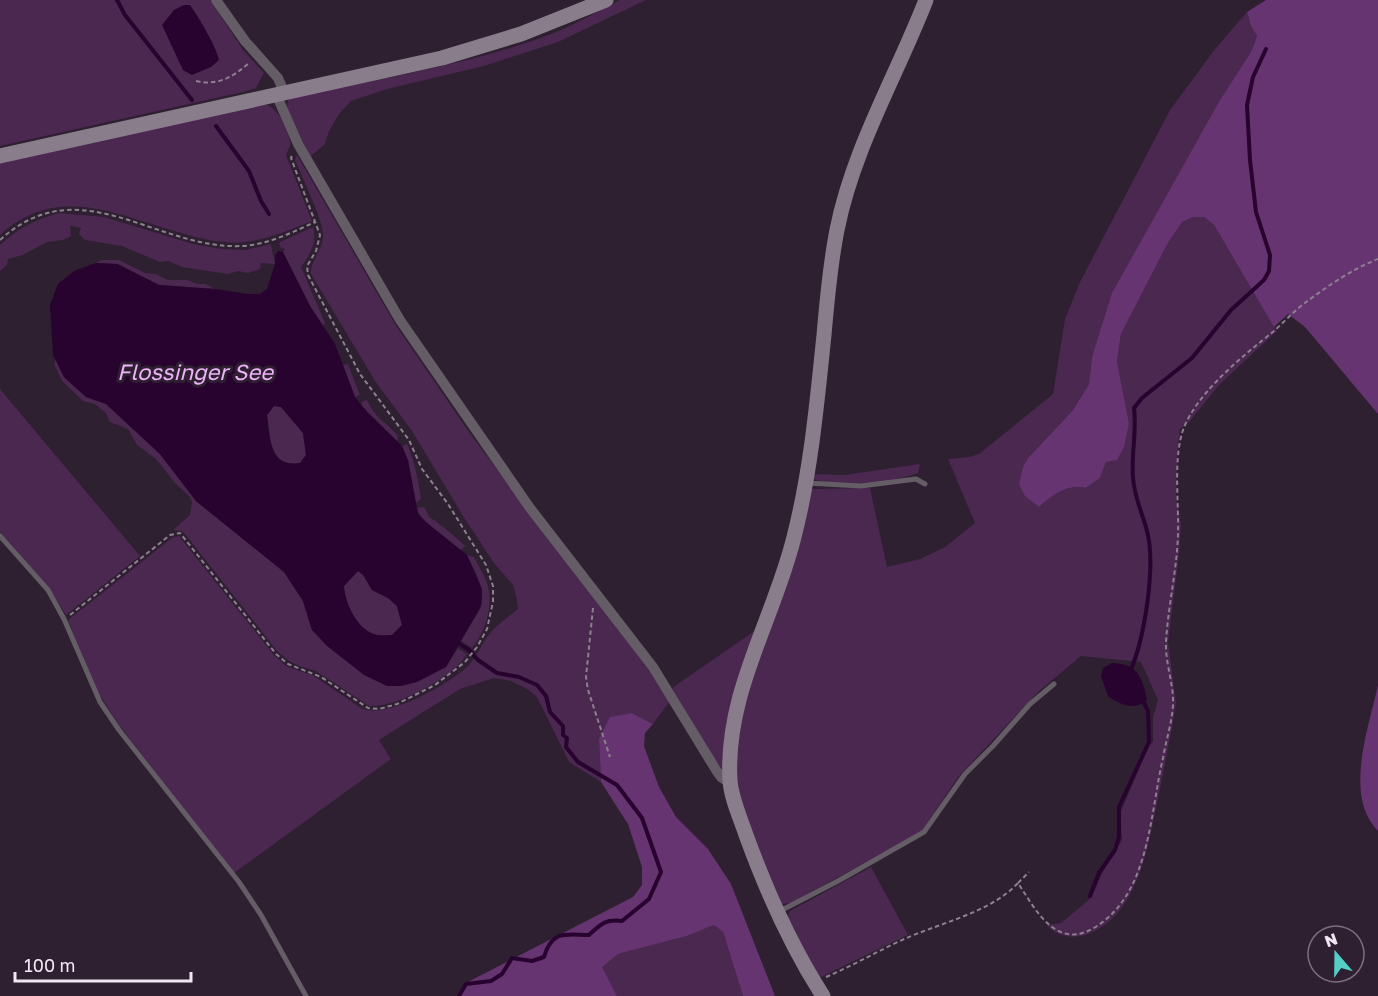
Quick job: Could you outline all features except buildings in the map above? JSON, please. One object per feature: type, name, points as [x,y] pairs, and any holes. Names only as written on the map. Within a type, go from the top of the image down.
[{"type":"main road","points":[[0,156],[442,58],[486,46],[558,21],[606,0]]},
{"type":"main road","points":[[823,996],[813,981],[779,912],[750,846],[730,783],[730,743],[733,719],[756,645],[779,587],[794,538],[806,483],[816,415],[831,266],[842,206],[864,139],[926,0]]},
{"type":"street","points":[[216,0],[258,56],[278,78],[280,93],[298,144],[400,320],[530,508],[653,668],[716,770],[730,783]]},
{"type":"lane","points":[[806,483],[861,486],[916,478],[925,484]]},
{"type":"lane","points":[[0,536],[39,579],[64,619],[100,702],[119,730],[239,882],[261,915],[306,996]]},
{"type":"lane","points":[[779,912],[924,832],[964,774],[993,746],[1030,704],[1054,684]]},
{"type":"path","points":[[196,81],[207,84],[222,81],[237,74],[258,56]]},
{"type":"path","points":[[64,619],[170,535],[180,533],[276,654],[288,664],[321,677],[368,708],[379,709],[397,704],[435,685],[465,662],[477,648],[487,629],[493,602],[493,586],[486,565],[448,504],[422,469],[409,440],[360,374],[308,275],[307,266],[316,251],[320,236],[291,158],[298,144]]},
{"type":"path","points":[[0,240],[21,223],[37,215],[59,210],[104,213],[222,246],[244,246],[279,238],[315,222]]},
{"type":"path","points":[[1018,883],[1040,916],[1052,928],[1068,935],[1091,930],[1104,921],[1127,895],[1137,875],[1148,835],[1171,722],[1173,704],[1166,644],[1178,535],[1179,446],[1184,428],[1200,402],[1249,350],[1300,307],[1362,266],[1378,260]]},
{"type":"path","points":[[597,594],[591,624],[586,677],[588,690],[610,757]]},
{"type":"path","points":[[813,981],[828,977],[902,940],[992,903],[1008,894],[1029,872]]},
{"type":"shaded area","points":[[0,0],[210,0],[243,50],[264,73],[256,88],[243,92],[0,146]]},
{"type":"shaded area","points":[[620,0],[646,0],[558,42],[484,66],[387,89],[351,101],[339,114],[329,131],[325,144],[311,156],[291,122],[288,100],[300,94],[460,62],[523,44],[579,22]]},
{"type":"shaded area","points":[[1266,0],[1378,0],[1378,414],[1305,327],[1288,314],[1274,327],[1214,225],[1204,217],[1193,217],[1182,222],[1168,243],[1121,334],[1117,361],[1129,423],[1124,447],[1117,460],[1106,462],[1100,478],[1086,488],[1073,487],[1061,491],[1039,507],[1025,496],[1019,484],[1023,467],[1028,458],[1073,410],[1089,384],[1092,357],[1112,293],[1220,100],[1252,50],[1257,36],[1247,12]]},
{"type":"shaded area","points":[[1247,12],[1257,36],[1252,50],[1220,100],[1184,167],[1092,357],[1089,384],[1073,410],[1028,458],[1039,507],[1061,491],[1073,487],[1086,488],[1100,478],[1106,462],[1129,423],[1117,361],[1121,334],[1168,243],[1182,222],[1193,217],[1204,217],[1214,225],[1277,331],[1219,385],[1190,421],[1180,429],[1176,497],[1181,524],[1168,642],[1176,703],[1150,838],[1138,878],[1129,897],[1103,926],[1085,935],[1064,936],[1047,925],[1061,923],[1091,898],[1103,871],[1122,840],[1120,814],[1149,745],[1153,742],[1153,717],[1158,700],[1141,662],[1081,656],[1037,693],[959,776],[921,832],[791,903],[782,904],[762,861],[739,801],[735,770],[742,707],[810,489],[870,488],[887,567],[920,559],[945,547],[975,523],[948,459],[979,454],[1053,394],[1065,319],[1080,282],[1170,110],[1215,49]]},
{"type":"shaded area","points":[[265,104],[275,110],[284,125],[291,143],[286,155],[312,221],[269,237],[235,243],[194,237],[109,212],[81,207],[54,208],[27,217],[0,235],[0,162]]},
{"type":"shaded area","points":[[297,155],[395,324],[471,435],[653,675],[670,701],[653,724],[632,713],[599,739],[601,782],[569,762],[537,697],[527,689],[511,681],[494,678],[460,689],[379,740],[391,759],[234,873],[119,725],[94,686],[68,620],[172,538],[179,536],[274,655],[286,666],[314,676],[361,708],[372,710],[401,705],[433,690],[460,673],[475,657],[489,634],[518,609],[513,585],[494,563],[412,431],[375,381],[311,274],[323,234],[316,208],[295,160]]},
{"type":"shaded area","points":[[59,213],[104,217],[193,244],[222,249],[245,250],[271,244],[275,264],[261,263],[260,269],[248,273],[238,271],[228,274],[182,267],[168,261],[160,262],[122,246],[85,240],[79,234],[81,228],[70,226],[71,236],[63,240],[47,242],[23,255],[8,259],[7,265],[0,271],[0,245],[28,225]]},
{"type":"shaded area","points":[[313,227],[314,243],[301,267],[325,323],[323,326],[310,306],[283,252],[285,249],[279,244]]},
{"type":"shaded area","points":[[101,260],[119,260],[145,273],[156,274],[168,280],[187,280],[215,289],[159,285],[118,264],[96,263]]},
{"type":"shaded area","points":[[56,360],[64,377],[86,397],[106,404],[160,454],[196,501],[284,572],[303,601],[312,630],[446,667],[458,648],[467,654],[450,673],[423,690],[394,702],[369,706],[316,671],[289,661],[278,652],[185,534],[173,530],[190,515],[192,503],[190,497],[175,483],[156,459],[137,445],[128,429],[110,422],[106,413],[95,404],[83,401],[62,381],[54,364]]},
{"type":"shaded area","points":[[348,364],[360,395],[355,397],[343,365]]},
{"type":"shaded area","points":[[0,389],[140,556],[66,615],[44,582],[0,532]]},
{"type":"shaded area","points":[[367,400],[377,416],[398,436],[397,441],[361,405]]},
{"type":"shaded area","points":[[274,406],[281,407],[303,433],[306,455],[300,463],[282,461],[273,450],[267,415]]},
{"type":"shaded area","points":[[407,444],[414,464],[421,499],[416,503],[408,460],[402,446]]},
{"type":"shaded area","points":[[920,464],[918,473],[880,482],[852,484],[813,479],[813,474],[844,475]]},
{"type":"shaded area","points":[[424,507],[430,518],[466,546],[460,550],[429,525],[419,514],[417,508]]},
{"type":"shaded area","points":[[467,555],[474,557],[483,573],[490,600],[485,626],[472,648],[461,641],[480,609],[482,596],[479,581]]},
{"type":"shaded area","points":[[358,571],[363,574],[372,590],[388,598],[397,606],[402,625],[392,635],[370,632],[353,616],[344,586]]},
{"type":"shaded area","points":[[756,630],[722,768],[715,762],[672,688]]},
{"type":"shaded area","points":[[1378,685],[1378,831],[1368,816],[1362,799],[1360,780],[1365,740]]},
{"type":"shaded area","points":[[632,713],[653,724],[645,733],[644,746],[659,787],[676,817],[708,849],[731,884],[775,996],[743,996],[723,932],[714,925],[687,936],[618,954],[602,967],[617,996],[457,996],[466,983],[633,897],[642,885],[642,867],[628,824],[601,782],[599,739],[610,717]]},
{"type":"shaded area","points":[[871,867],[908,935],[821,977],[817,976],[787,917],[790,911]]},
{"type":"shaded area","points":[[714,925],[723,932],[743,996],[617,996],[601,967],[618,954],[687,936]]},
{"type":"water","points":[[190,5],[198,17],[219,60],[211,67],[192,75],[183,70],[162,25],[174,10]]},
{"type":"water","name":"Flossinger See","points":[[278,251],[283,252],[310,306],[335,344],[355,397],[402,446],[408,460],[418,514],[467,555],[482,589],[481,606],[446,667],[417,682],[401,686],[387,686],[364,675],[327,646],[312,630],[303,601],[284,572],[196,501],[160,454],[106,404],[86,397],[64,377],[53,355],[50,305],[58,284],[74,271],[96,263],[117,264],[159,285],[260,294],[267,289],[275,264]],"holes":[[[274,406],[281,407],[303,433],[306,455],[300,463],[282,461],[273,450],[267,415]],[[358,571],[372,590],[388,598],[397,606],[402,625],[392,635],[370,632],[354,616],[347,601],[344,586]]]},
{"type":"water","points":[[1112,663],[1128,666],[1137,673],[1141,678],[1147,700],[1138,705],[1128,706],[1108,696],[1101,676],[1103,668]]},
{"type":"waterway","points":[[117,0],[125,15],[192,100]]},
{"type":"waterway","points":[[1132,667],[1145,618],[1150,580],[1147,531],[1134,484],[1134,408],[1142,398],[1192,358],[1231,310],[1264,280],[1269,271],[1270,255],[1256,212],[1247,105],[1253,77],[1266,49]]},
{"type":"waterway","points":[[216,126],[249,171],[269,214]]},
{"type":"waterway","points":[[459,996],[466,984],[491,981],[502,974],[512,958],[532,961],[544,957],[547,948],[556,938],[567,935],[589,935],[604,923],[622,921],[649,899],[661,872],[642,818],[617,785],[578,762],[566,747],[567,738],[563,735],[563,726],[550,712],[546,696],[537,685],[519,677],[497,673],[460,644]]},
{"type":"waterway","points":[[1090,896],[1099,873],[1115,850],[1119,837],[1119,807],[1149,742],[1148,711],[1144,703]]}]
